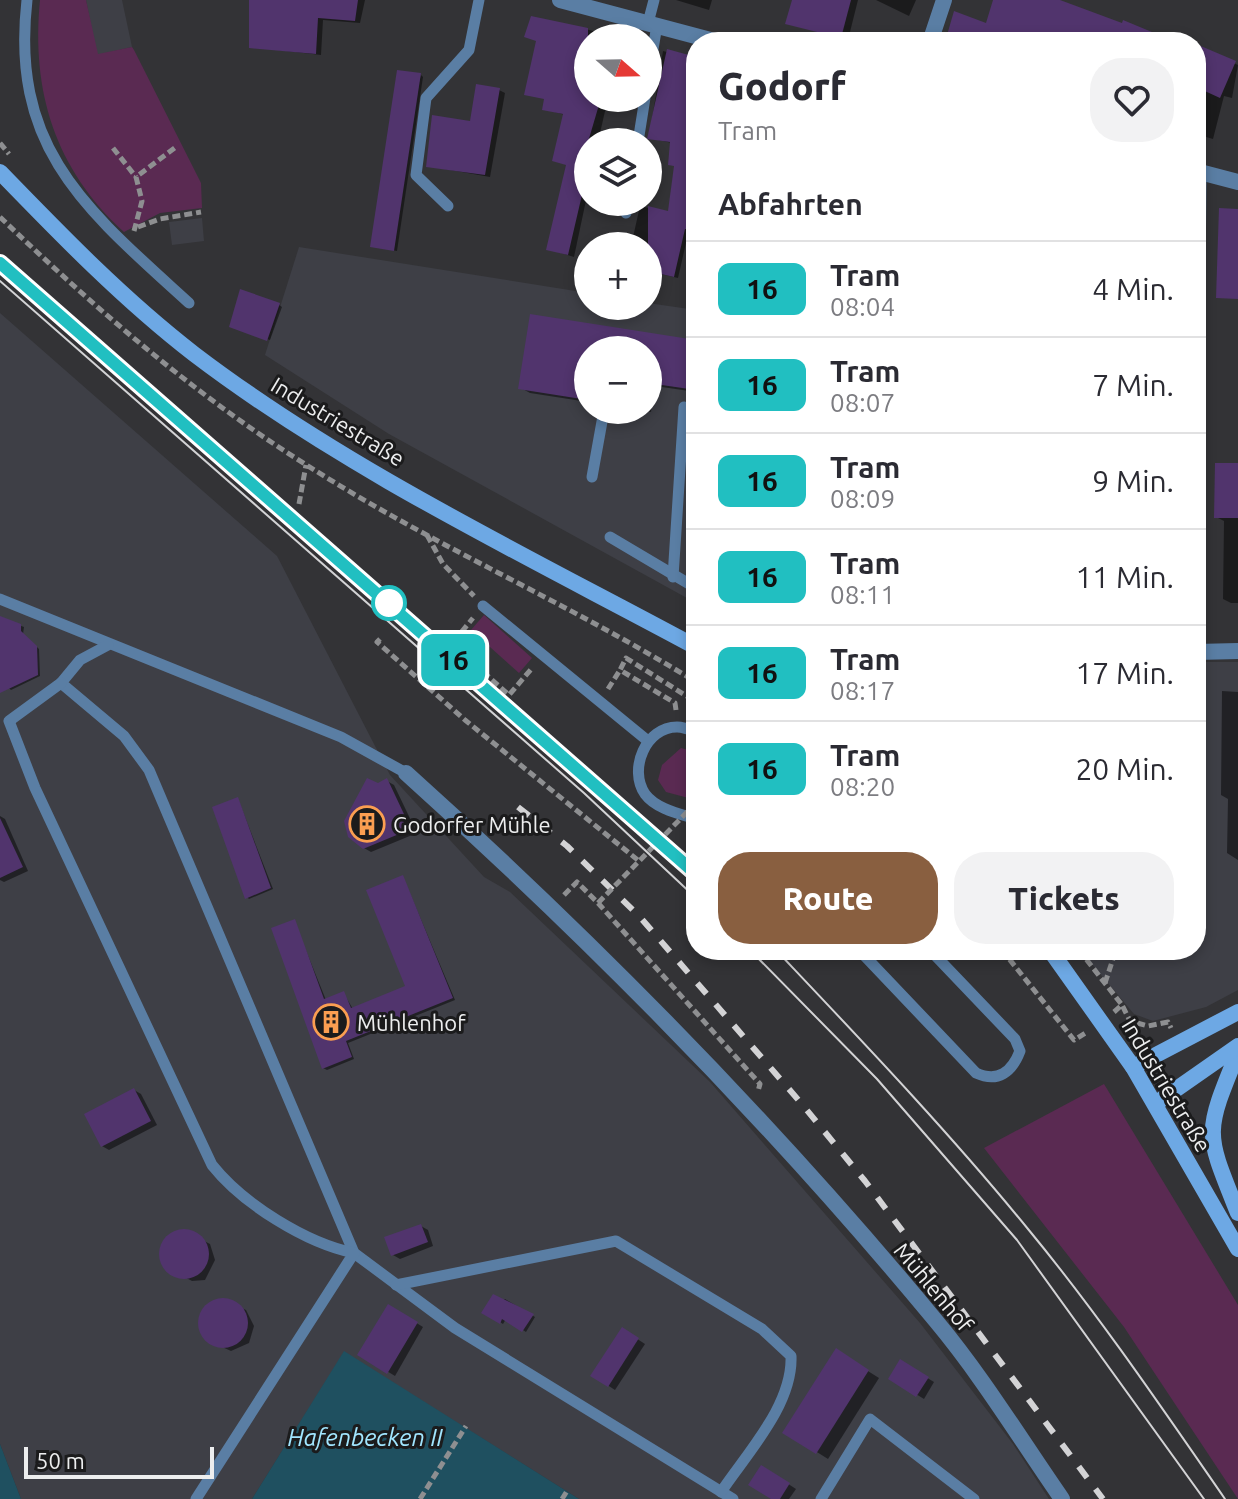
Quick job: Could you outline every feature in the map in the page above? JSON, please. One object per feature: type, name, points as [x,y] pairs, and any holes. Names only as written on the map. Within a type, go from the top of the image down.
[{"type":"main road","name":"Industriestraße","points":[[0,172],[92,268],[194,354],[295,425],[686,641]]},
{"type":"main road","name":"Industriestraße","points":[[1057,960],[1133,1067],[1238,1249]]},
{"type":"main road","points":[[1133,1067],[1238,1012]]},
{"type":"main road","points":[[1155,1104],[1238,1046]]},
{"type":"main road","points":[[1238,1052],[1211,1126],[1211,1145],[1238,1213]]},
{"type":"street","points":[[560,0],[652,24]]},
{"type":"street","points":[[933,32],[944,0]]},
{"type":"street","points":[[662,27],[686,33]]},
{"type":"street","points":[[1206,173],[1238,182]]},
{"type":"street","points":[[1206,652],[1238,651]]},
{"type":"street","name":"Mühlenhof","points":[[406,773],[490,849],[745,1102],[939,1323],[1062,1499]]},
{"type":"lane","points":[[27,0],[22,41],[26,88],[44,140],[68,183],[124,244],[189,303]]},
{"type":"lane","points":[[448,206],[416,175],[426,98],[469,50],[479,0]]},
{"type":"lane","points":[[652,24],[654,0]]},
{"type":"lane","points":[[673,577],[684,407]]},
{"type":"lane","points":[[592,477],[602,424]]},
{"type":"lane","points":[[610,537],[686,583]]},
{"type":"lane","name":"Mühlenhof","points":[[0,599],[341,737],[406,773]]},
{"type":"lane","points":[[483,606],[541,657],[648,741]]},
{"type":"lane","points":[[108,645],[80,660],[61,683],[4,722],[212,1165],[229,1187],[249,1201],[331,1248],[354,1253],[455,1328],[733,1499]]},
{"type":"lane","points":[[61,683],[124,736],[149,770],[354,1253]]},
{"type":"lane","points":[[686,729],[677,727],[660,731],[648,741],[637,770],[645,794],[664,808],[686,816]]},
{"type":"lane","points":[[869,960],[976,1073],[988,1078],[1001,1077],[1015,1064],[1020,1051],[1015,1039],[940,960]]},
{"type":"lane","points":[[396,1285],[616,1241],[762,1329],[791,1356],[792,1374],[775,1410],[721,1492]]},
{"type":"lane","points":[[196,1499],[354,1253]]},
{"type":"lane","points":[[821,1499],[870,1419],[974,1499]]},
{"type":"path","points":[[0,143],[18,165]]},
{"type":"path","points":[[136,177],[176,147]]},
{"type":"path","points":[[113,148],[136,177],[142,201],[137,228],[124,244]]},
{"type":"path","points":[[137,228],[160,219],[201,212]]},
{"type":"path","points":[[299,504],[306,465]]},
{"type":"path","points":[[483,606],[443,564],[426,534],[636,645],[686,676]]},
{"type":"path","points":[[459,635],[455,644],[509,695],[541,657]]},
{"type":"path","points":[[380,639],[377,642],[465,720],[639,861]]},
{"type":"path","points":[[609,687],[626,658],[686,696]]},
{"type":"path","points":[[620,670],[675,703]]},
{"type":"path","points":[[598,903],[686,813]]},
{"type":"path","points":[[564,895],[577,882],[760,1084]]},
{"type":"path","points":[[1010,960],[1074,1040]]},
{"type":"path","points":[[1087,960],[1122,1005]]},
{"type":"path","points":[[1105,983],[1113,960]]},
{"type":"path","points":[[420,1499],[466,1426]]},
{"type":"path","points":[[562,1499],[567,1491]]},
{"type":"shaded area","points":[[40,0],[86,0],[98,54],[132,47],[201,183],[202,208],[160,213],[124,232],[100,208],[65,155],[44,97],[38,34]]},
{"type":"shaded area","points":[[86,0],[122,0],[132,47],[97,55]]},
{"type":"shaded area","points":[[202,218],[204,241],[172,245],[169,222]]},
{"type":"shaded area","points":[[299,247],[574,291],[574,320],[662,320],[662,305],[686,309],[686,597],[389,434],[265,355]]},
{"type":"shaded area","points":[[0,313],[277,556],[390,775],[484,877],[510,892],[710,1082],[920,1323],[1013,1444],[1049,1499],[579,1499],[344,1352],[252,1499],[21,1499],[0,1444]]},
{"type":"shaded area","points":[[484,615],[532,658],[519,673],[471,630]]},
{"type":"shaded area","points":[[1206,662],[1238,662],[1238,990],[1206,1007],[1153,1021],[1134,1014],[1088,960],[1206,960]]},
{"type":"shaded area","points":[[681,748],[686,749],[686,797],[666,792],[658,780],[662,765]]},
{"type":"shaded area","points":[[1104,1084],[1238,1305],[1238,1499],[1124,1327],[984,1148]]},
{"type":"water","name":"Hafenbecken II","points":[[344,1351],[579,1499],[252,1499]]},
{"type":"water","points":[[0,1444],[21,1499],[0,1499]]},
{"type":"building","points":[[249,0],[358,0],[355,21],[318,18],[316,54],[249,48]]},
{"type":"building","points":[[792,0],[851,0],[843,32],[817,32],[785,24]]},
{"type":"building","points":[[993,0],[1060,0],[1152,32],[948,32],[954,11],[986,23]]},
{"type":"building","points":[[531,16],[574,25],[574,112],[597,112],[592,128],[574,128],[574,216],[577,216],[568,255],[546,250],[566,165],[552,161],[563,114],[542,110],[544,99],[524,95],[536,41],[524,37]]},
{"type":"building","points":[[1206,48],[1236,61],[1220,98],[1206,92]]},
{"type":"building","points":[[667,49],[686,54],[686,229],[674,277],[662,274],[662,232],[648,232],[648,216],[662,216],[662,210],[668,211],[674,166],[668,165],[670,142],[662,141],[662,128],[649,128],[653,112],[662,112],[662,72]]},
{"type":"building","points":[[397,70],[421,73],[394,251],[370,247]]},
{"type":"building","points":[[476,84],[500,88],[485,175],[426,167],[432,115],[470,121]]},
{"type":"building","points":[[1219,208],[1238,209],[1238,299],[1216,298]]},
{"type":"building","points":[[240,289],[280,303],[267,341],[229,327]]},
{"type":"building","points":[[530,314],[686,338],[686,389],[662,385],[662,336],[574,336],[574,398],[518,389]]},
{"type":"building","points":[[1215,463],[1238,463],[1238,518],[1214,518]]},
{"type":"building","points":[[0,616],[21,624],[21,631],[37,646],[38,675],[0,693]]},
{"type":"building","points":[[367,778],[378,783],[387,778],[411,829],[363,849],[348,837],[344,821]]},
{"type":"building","points":[[238,797],[271,888],[245,899],[212,807]]},
{"type":"building","points":[[0,818],[23,867],[0,878]]},
{"type":"building","points":[[403,875],[453,998],[346,1041],[352,1057],[322,1069],[271,928],[295,919],[324,999],[344,991],[351,1008],[405,986],[366,890]]},
{"type":"building","points":[[134,1088],[151,1121],[101,1147],[84,1114]]},
{"type":"building","points":[[421,1224],[428,1242],[391,1256],[384,1237]]},
{"type":"building","points":[[184,1229],[202,1236],[209,1254],[202,1272],[184,1279],[166,1272],[159,1254],[166,1236]]},
{"type":"building","points":[[493,1294],[534,1314],[522,1332],[502,1319],[500,1324],[481,1313]]},
{"type":"building","points":[[223,1298],[241,1305],[248,1323],[241,1341],[223,1348],[205,1341],[198,1323],[205,1305]]},
{"type":"building","points":[[388,1304],[418,1322],[387,1374],[357,1355]]},
{"type":"building","points":[[622,1327],[639,1338],[608,1387],[590,1376]]},
{"type":"building","points":[[836,1348],[869,1370],[816,1454],[782,1433]]},
{"type":"building","points":[[900,1359],[929,1377],[916,1397],[888,1379]]},
{"type":"building","points":[[761,1465],[790,1483],[780,1499],[771,1499],[748,1485]]},
{"type":"tram line","points":[[0,263],[686,865]]},
{"type":"tram line","name":"16","points":[[0,263],[686,865]]},
{"type":"tram line","points":[[0,281],[584,793],[686,889]]},
{"type":"tram line","points":[[760,960],[877,1079],[1017,1240],[1204,1499]]},
{"type":"tram line","points":[[785,960],[936,1122],[1028,1229],[1105,1328],[1225,1499]]},
{"type":"railway","points":[[518,807],[567,846],[640,917],[801,1103],[865,1181],[1103,1499]]},
{"type":"place","name":"Godorfer Mühle","points":[[367,824]]},
{"type":"place","name":"Mühlenhof","points":[[331,1022]]}]
